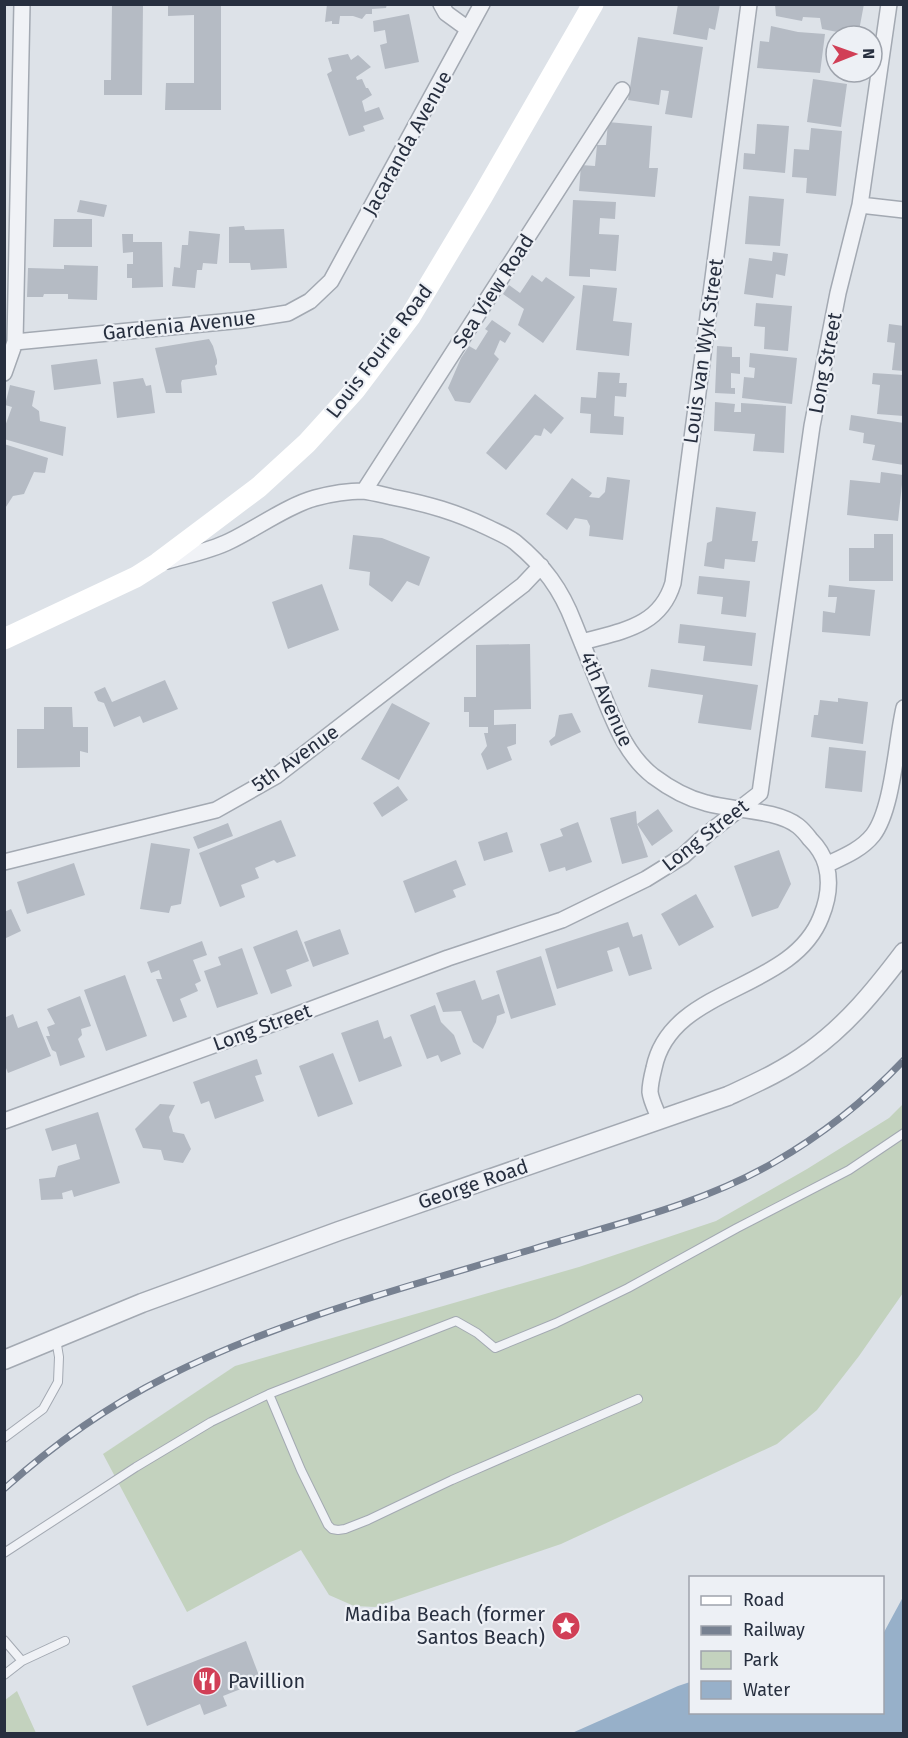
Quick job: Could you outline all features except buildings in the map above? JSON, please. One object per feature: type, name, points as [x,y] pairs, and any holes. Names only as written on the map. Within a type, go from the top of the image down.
[{"type":"main road","name":"Louis Fourie Road","points":[[8,638],[136,577],[158,563],[259,487],[307,443],[355,390],[410,317],[593,4]]},
{"type":"street","points":[[4,373],[15,342],[22,4]]},
{"type":"street","points":[[441,4],[446,13],[468,29]]},
{"type":"street","name":"Jacaranda Avenue","points":[[331,281],[482,4]]},
{"type":"street","name":"Louis van Wyk Street","points":[[582,642],[648,621],[661,608],[670,594],[673,583],[749,4]]},
{"type":"street","name":"Long Street","points":[[4,1121],[448,958],[562,920],[646,879],[683,856],[760,793],[812,426],[838,293],[860,205],[889,4]]},
{"type":"street","name":"Sea View Road","points":[[364,491],[622,90]]},
{"type":"street","points":[[860,205],[903,210]]},
{"type":"street","name":"Gardenia Avenue","points":[[15,342],[243,320],[288,313],[310,301],[331,281]]},
{"type":"street","name":"4th Avenue","points":[[158,563],[226,543],[312,499],[339,493],[364,491],[427,504],[469,519],[512,540],[541,566],[562,594],[620,735],[638,763],[668,788],[688,797],[708,804],[778,817],[798,827],[822,854],[826,865]]},
{"type":"street","name":"5th Avenue","points":[[4,862],[216,810],[276,776],[523,585],[541,566]]},
{"type":"street","points":[[660,1120],[650,1094],[655,1060],[662,1043],[690,1014],[773,969],[792,956],[808,940],[818,924],[827,901],[829,880],[826,865],[852,853],[872,836],[882,819],[903,708]]},
{"type":"street","name":"George Road","points":[[4,1360],[142,1304],[339,1231],[728,1096],[767,1078],[809,1052],[849,1019],[878,987],[903,952]]},
{"type":"lane","points":[[4,1553],[211,1422],[269,1394],[456,1321],[477,1333],[495,1348],[556,1323],[628,1288],[849,1170],[903,1133]]},
{"type":"lane","points":[[4,1438],[43,1409],[58,1382],[59,1357],[56,1339]]},
{"type":"lane","points":[[269,1394],[321,1512],[332,1529],[338,1530],[368,1520],[452,1480],[638,1399]]},
{"type":"lane","points":[[4,1640],[22,1661]]},
{"type":"lane","points":[[4,1675],[22,1661],[65,1641]]},
{"type":"green space","points":[[903,1104],[903,1293],[859,1356],[817,1410],[777,1444],[561,1544],[375,1607],[354,1606],[329,1595],[301,1550],[187,1612],[103,1454],[235,1366],[579,1267],[716,1221],[807,1169],[889,1118]]},
{"type":"green space","points":[[17,1691],[36,1733],[5,1733],[5,1700]]},
{"type":"water","points":[[903,1597],[903,1733],[572,1733],[689,1682],[689,1714],[884,1714],[884,1632]]},
{"type":"railway","points":[[4,1489],[61,1442],[102,1414],[144,1388],[210,1356],[345,1306],[685,1203],[744,1178],[773,1163],[826,1129],[874,1089],[904,1060]]},
{"type":"place","name":"Madiba Beach (former Santos Beach)","points":[[566,1626]]},
{"type":"place","name":"Pavillion","points":[[207,1681]]}]
